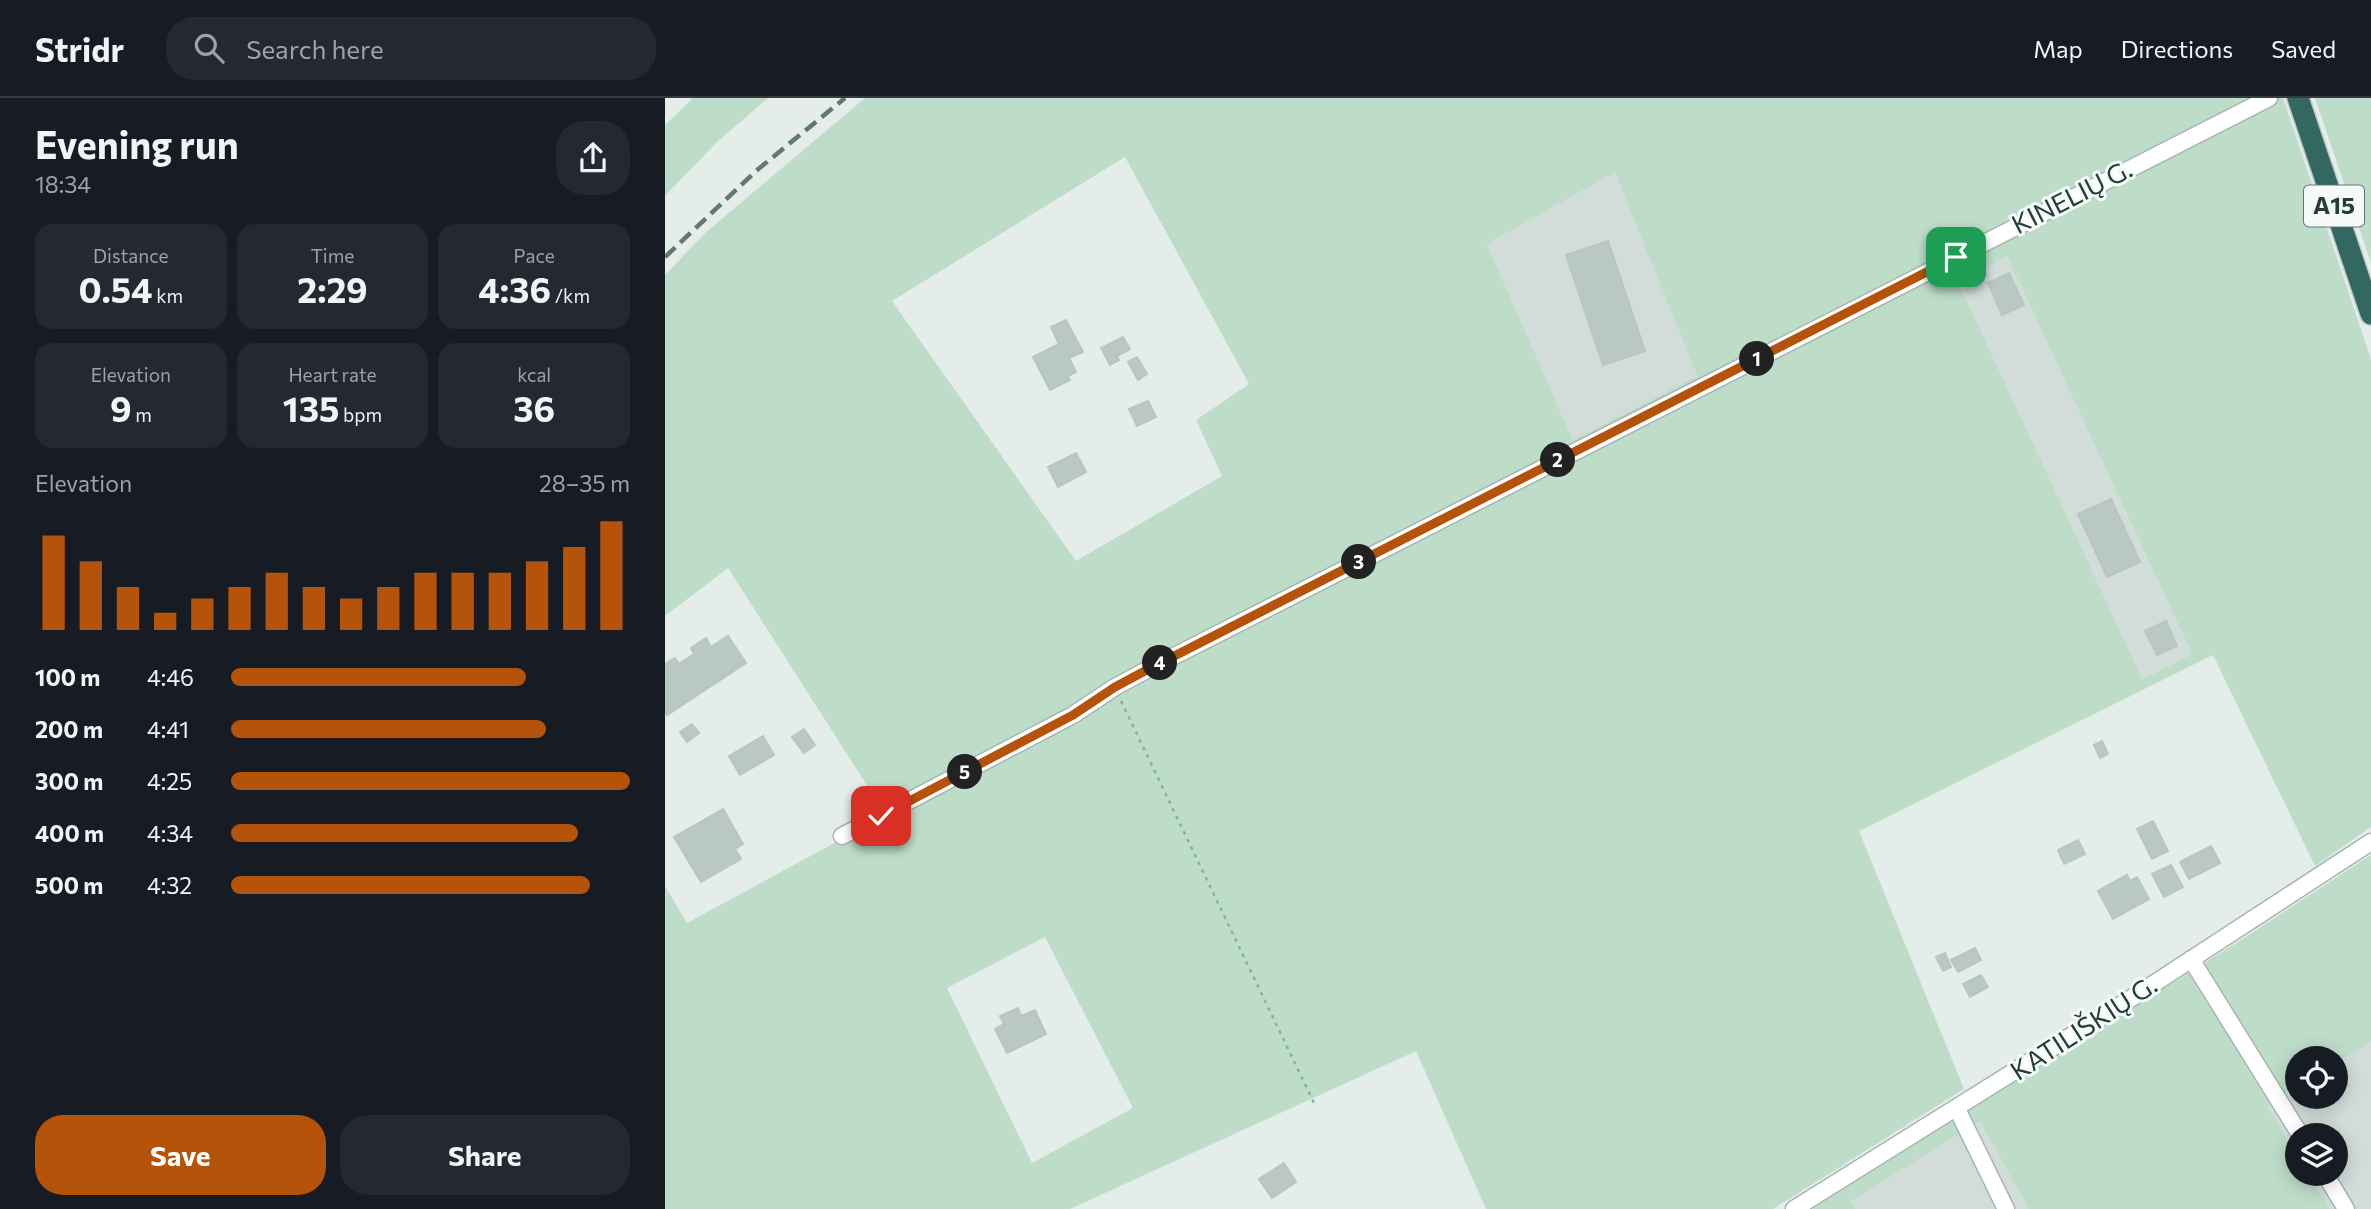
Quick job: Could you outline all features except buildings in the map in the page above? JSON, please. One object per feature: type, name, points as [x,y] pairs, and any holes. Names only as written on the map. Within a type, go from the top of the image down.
[{"type":"highway","name":"A15","points":[[2298,98],[2371,314]]},
{"type":"street","name":"KINELIŲ G.","points":[[842,836],[1073,715],[1115,687],[2269,98]]},
{"type":"street","name":"KATILIŠKIŲ G.","points":[[1794,1209],[1957,1109],[2371,842]]},
{"type":"street","points":[[2191,959],[2293,1123]]},
{"type":"street","points":[[1957,1109],[2006,1209]]},
{"type":"street","points":[[2332,1186],[2346,1209]]},
{"type":"path","points":[[1115,687],[1315,1105]]},
{"type":"shaded area","points":[[1615,171],[1697,376],[1573,440],[1487,244]]},
{"type":"shaded area","points":[[2007,255],[2192,654],[2141,679],[1958,280]]},
{"type":"shaded area","points":[[2371,1042],[2371,1209],[2330,1209],[2316,1186],[2348,1186],[2348,1123],[2285,1123],[2285,1136],[2266,1105],[2285,1094],[2285,1109],[2348,1109],[2348,1056]]},
{"type":"shaded area","points":[[1980,1120],[2029,1209],[1855,1209],[1851,1201]]},
{"type":"green space","points":[[693,98],[768,98],[717,142],[665,196],[665,125]]},
{"type":"green space","points":[[865,98],[2283,98],[2371,359],[2371,827],[2315,866],[2213,655],[1859,831],[1964,1089],[1773,1209],[1486,1209],[1416,1051],[1070,1209],[665,1209],[665,886],[687,923],[886,815],[728,568],[665,616],[665,275],[704,234]],"holes":[[[1125,157],[1249,384],[1196,420],[1222,476],[1076,561],[892,301]],[[1615,172],[1697,376],[1573,440],[1487,244]],[[2007,256],[2192,654],[2142,679],[1958,281]],[[1045,937],[1133,1108],[1032,1163],[947,988]]]},
{"type":"green space","points":[[2315,98],[2371,98],[2371,263]]},
{"type":"green space","points":[[2371,855],[2371,1042],[2348,1056],[2348,1046],[2285,1046],[2285,1094],[2267,1106],[2285,1136],[2285,1186],[2316,1186],[2330,1209],[2029,1209],[1980,1121],[1851,1201],[1855,1209],[1812,1209],[2233,945]]},
{"type":"railway","points":[[665,257],[756,171],[845,98]]},
{"type":"route","points":[[881,816],[1073,715],[1143,672],[1956,257]]}]
